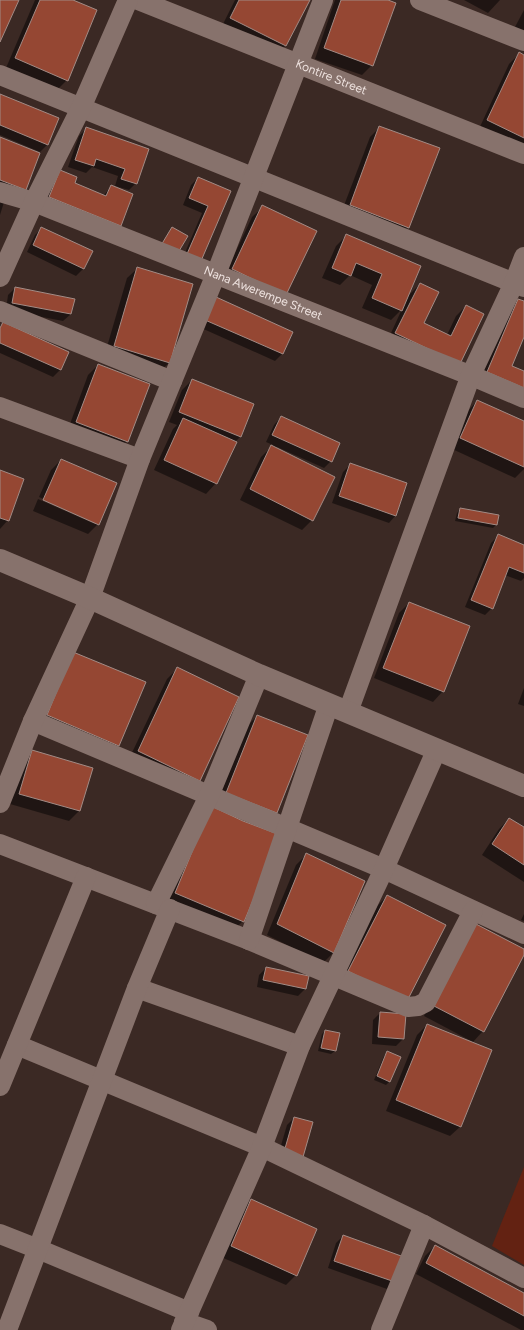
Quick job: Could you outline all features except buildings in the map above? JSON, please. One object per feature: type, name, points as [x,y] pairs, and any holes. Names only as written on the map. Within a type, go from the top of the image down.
[{"type":"street","points":[[0,277],[34,202],[81,108],[128,0]]},
{"type":"street","name":"Kontire Street","points":[[138,0],[524,154]]},
{"type":"street","points":[[230,650],[102,593],[172,381],[216,274],[323,0]]},
{"type":"street","points":[[420,0],[524,41]]},
{"type":"street","points":[[0,75],[254,176],[519,285]]},
{"type":"street","name":"Nana Awerempe Street","points":[[0,192],[34,202],[471,375],[524,398]]},
{"type":"street","points":[[249,940],[287,828],[338,708],[471,375],[519,285],[524,257]]},
{"type":"street","points":[[0,311],[172,381]]},
{"type":"street","points":[[0,407],[145,461]]},
{"type":"street","points":[[0,803],[33,722],[90,598],[145,461]]},
{"type":"street","points":[[0,560],[90,598],[259,675],[524,786]]},
{"type":"street","points":[[0,1327],[8,1330],[137,988],[163,907],[259,675]]},
{"type":"street","points":[[33,722],[384,869],[524,934]]},
{"type":"street","points":[[185,1321],[262,1147],[300,1046],[384,869],[437,749]]},
{"type":"street","points":[[0,844],[249,940],[408,1007],[418,1006],[426,1002],[473,911]]},
{"type":"street","points":[[0,1086],[86,877]]},
{"type":"street","points":[[137,988],[300,1046]]},
{"type":"street","points":[[17,1045],[262,1147],[424,1225],[524,1278]]},
{"type":"street","points":[[380,1330],[424,1225]]},
{"type":"street","points":[[0,1234],[38,1248],[185,1321],[207,1330]]},
{"type":"shaded area","points":[[524,1167],[524,1265],[492,1246]]}]
